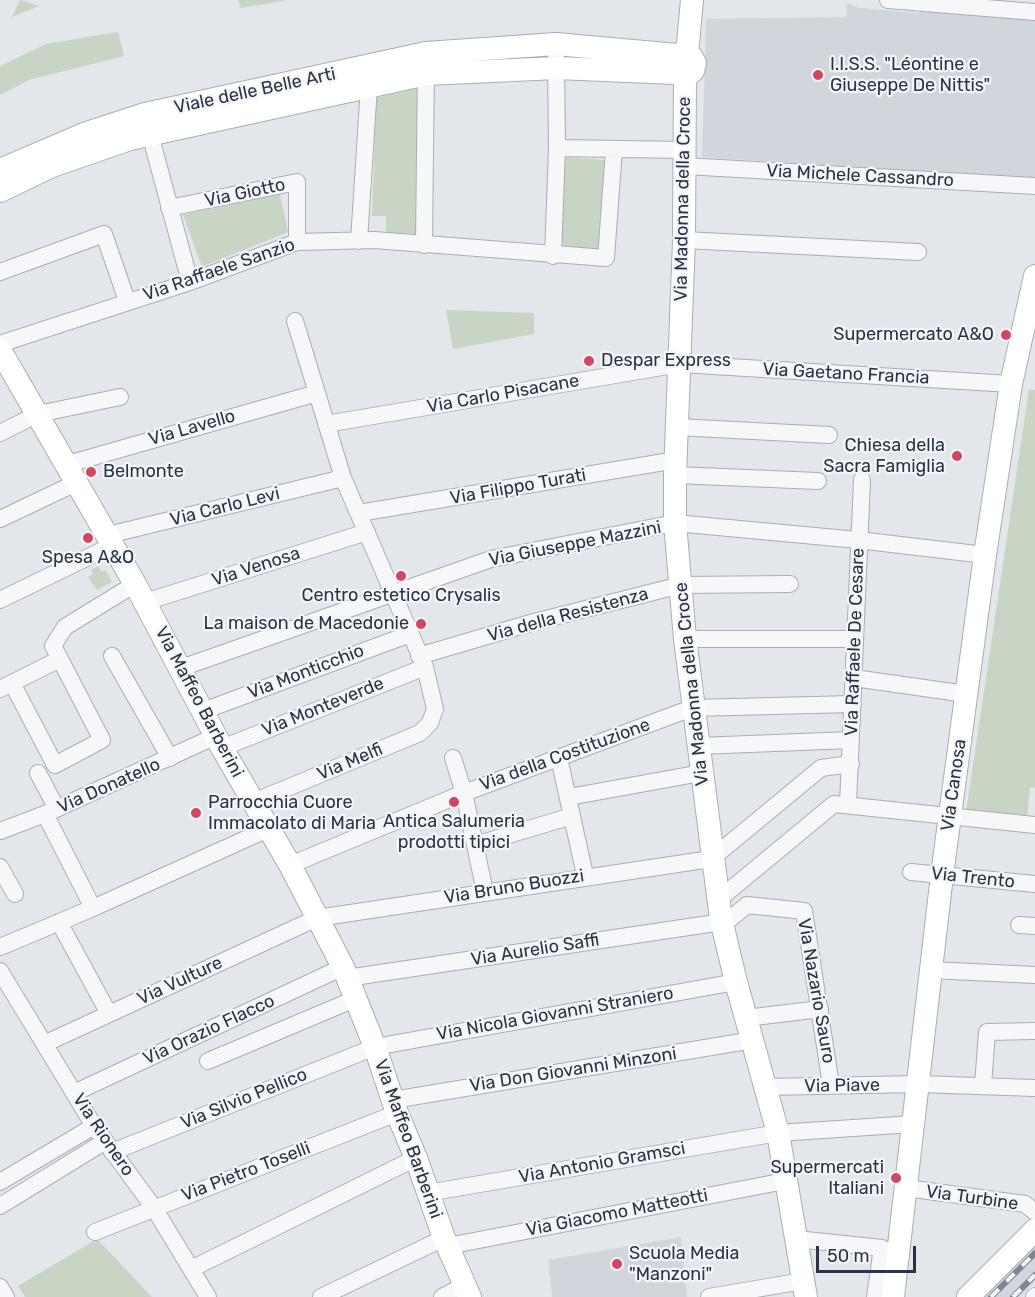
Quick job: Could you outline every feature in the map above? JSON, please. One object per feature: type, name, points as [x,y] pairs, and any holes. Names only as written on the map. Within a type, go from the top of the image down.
[{"type":"street","name":"Via Madonna della Croce","points":[[692,0],[681,65],[685,158],[684,240],[675,467],[675,523],[685,639],[711,859],[720,914],[736,982],[778,1133],[805,1289],[709,1297]]},
{"type":"street","points":[[888,0],[1035,12]]},
{"type":"street","name":"Viale delle Belle Arti","points":[[0,170],[84,134],[148,124],[427,63],[556,44],[681,65]]},
{"type":"street","points":[[553,256],[557,148],[556,44]]},
{"type":"street","name":"Viale delle Belle Arti","points":[[427,63],[557,68],[681,65]]},
{"type":"street","points":[[424,245],[427,63]]},
{"type":"street","points":[[359,240],[367,77]]},
{"type":"street","name":"Viale delle Belle Arti","points":[[0,190],[148,124]]},
{"type":"street","points":[[148,124],[190,282]]},
{"type":"street","name":"Via Michele Cassandro","points":[[557,148],[614,149],[685,158],[1035,186]]},
{"type":"street","name":"Via Raffaele Sanzio","points":[[0,344],[190,282],[297,242],[359,240],[553,256],[606,258],[614,149]]},
{"type":"street","name":"Via Giotto","points":[[169,208],[297,182],[297,242]]},
{"type":"street","points":[[0,272],[104,234],[127,301]]},
{"type":"street","points":[[684,240],[918,252]]},
{"type":"street","name":"Via Canosa","points":[[893,1297],[942,876],[985,555],[1011,384],[1030,324],[1035,276]]},
{"type":"street","points":[[295,321],[343,478],[422,661]]},
{"type":"street","name":"Via Maffeo Barberini","points":[[0,350],[7,375],[38,414],[73,473],[181,668],[219,742],[290,865],[317,918],[348,981],[375,1047],[427,1192],[467,1291]]},
{"type":"street","name":"Via Gaetano Francia","points":[[680,364],[1011,384]]},
{"type":"street","name":"Via Carlo Pisacane","points":[[326,424],[680,364]]},
{"type":"street","name":"Via Lavello","points":[[0,519],[73,473],[317,393]]},
{"type":"street","points":[[0,433],[38,414],[120,397]]},
{"type":"street","points":[[678,427],[829,435]]},
{"type":"street","name":"Via Filippo Turati","points":[[359,513],[675,467],[818,481]]},
{"type":"street","name":"Via Carlo Levi","points":[[0,600],[110,540],[343,478]]},
{"type":"street","name":"Via Raffaele De Cesare","points":[[848,804],[862,480]]},
{"type":"street","name":"Via Giuseppe Mazzini","points":[[181,668],[490,559],[675,523],[858,540],[985,555]]},
{"type":"street","name":"Via Venosa","points":[[60,659],[53,646],[65,627],[140,593],[367,532]]},
{"type":"street","name":"Via della Resistenza","points":[[422,661],[534,622],[681,585],[790,584]]},
{"type":"street","name":"Via Monticchio","points":[[203,711],[410,634]]},
{"type":"street","points":[[685,639],[855,639]]},
{"type":"street","points":[[112,656],[170,758]]},
{"type":"street","points":[[60,659],[102,740],[55,765],[6,686],[60,659]]},
{"type":"street","name":"Via Melfi","points":[[253,802],[420,733],[430,723],[435,709],[422,661]]},
{"type":"street","name":"Via Monteverde","points":[[219,742],[422,661]]},
{"type":"street","points":[[854,678],[966,694]]},
{"type":"street","name":"Via della Costituzione","points":[[290,865],[464,793],[692,708],[853,704]]},
{"type":"street","points":[[698,746],[851,740]]},
{"type":"street","name":"Via Donatello","points":[[0,831],[51,812],[170,758],[219,742]]},
{"type":"street","points":[[453,758],[464,793],[485,892]]},
{"type":"street","points":[[559,758],[585,876]]},
{"type":"street","points":[[711,859],[821,768],[850,764]]},
{"type":"street","points":[[38,773],[51,812],[93,908]]},
{"type":"street","points":[[569,797],[701,773]]},
{"type":"street","points":[[720,914],[834,804],[1035,825]]},
{"type":"street","points":[[475,845],[572,816]]},
{"type":"street","points":[[0,947],[268,829]]},
{"type":"street","name":"Via Bruno Buozzi","points":[[317,918],[585,876],[711,859]]},
{"type":"street","points":[[0,867],[15,894]]},
{"type":"street","name":"Via Trento","points":[[911,872],[1035,884]]},
{"type":"street","name":"Via Nazario Sauro","points":[[720,914],[730,920],[747,906],[804,910],[831,1085]]},
{"type":"street","name":"Via Aurelio Saffi","points":[[348,981],[720,914]]},
{"type":"street","name":"Via Vulture","points":[[44,1044],[317,918]]},
{"type":"street","points":[[59,922],[109,1014]]},
{"type":"street","points":[[931,970],[1035,975]]},
{"type":"street","name":"Via Rionero","points":[[0,972],[94,1126],[154,1208],[208,1297]]},
{"type":"street","points":[[208,1061],[348,981]]},
{"type":"street","name":"Via Orazio Flacco","points":[[74,1093],[348,981]]},
{"type":"street","name":"Via Nicola Giovanni Straniero","points":[[375,1047],[736,982]]},
{"type":"street","points":[[746,1018],[820,1009]]},
{"type":"street","points":[[982,1085],[987,1032],[1035,1031]]},
{"type":"street","name":"Via Don Giovanni Minzoni","points":[[395,1106],[753,1040]]},
{"type":"street","name":"Via Silvio Pellico","points":[[0,1206],[108,1147],[375,1047]]},
{"type":"street","name":"Via Piave","points":[[766,1088],[919,1084],[1035,1088]]},
{"type":"street","name":"Via Pietro Toselli","points":[[95,1232],[395,1106]]},
{"type":"street","name":"Via Antonio Gramsci","points":[[427,1192],[778,1133],[914,1124]]},
{"type":"street","points":[[0,1182],[94,1126]]},
{"type":"street","points":[[191,1269],[416,1158]]},
{"type":"street","name":"Via Giacomo Matteotti","points":[[321,1297],[446,1242],[785,1181]]},
{"type":"street","name":"Via Turbine","points":[[906,1197],[1025,1204],[1035,1212]]},
{"type":"street","points":[[968,1297],[1035,1230]]},
{"type":"street","points":[[796,1239],[882,1248],[875,1297]]},
{"type":"street","points":[[0,1287],[6,1297]]},
{"type":"street","points":[[442,1297],[467,1291]]},
{"type":"shaded area","name":"I.I.S.S. \"Léontine e Giuseppe De Nittis\"","points":[[847,3],[859,8],[918,13],[925,9],[1035,17],[1035,179],[702,157],[706,19],[846,17]]},
{"type":"shaded area","name":"Scuola Media \"Manzoni\"","points":[[681,1237],[687,1297],[552,1297],[548,1260]]},
{"type":"shaded area","points":[[1035,1239],[1035,1281],[1020,1297],[977,1297]]},
{"type":"green space","points":[[20,0],[39,6],[12,17]]},
{"type":"green space","points":[[238,0],[288,0],[241,8]]},
{"type":"green space","points":[[118,32],[124,56],[29,80],[0,95],[0,66],[46,44]]},
{"type":"green space","points":[[422,87],[419,234],[386,233],[386,216],[372,216],[376,98]]},
{"type":"green space","points":[[564,157],[605,160],[602,249],[561,247]]},
{"type":"green space","points":[[280,194],[288,232],[202,267],[183,215]]},
{"type":"green space","points":[[446,310],[534,313],[534,334],[453,349]]},
{"type":"green space","points":[[1029,389],[1035,390],[1035,788],[1030,787],[1027,818],[966,812]]},
{"type":"green space","points":[[98,566],[102,572],[106,570],[112,582],[97,590],[88,577],[93,574],[91,570]]},
{"type":"green space","points":[[97,1239],[152,1297],[25,1297],[18,1286]]},
{"type":"railway","points":[[991,1297],[1035,1253]]},
{"type":"railway","points":[[1013,1297],[1035,1275]]},
{"type":"place","name":"I.I.S.S. \"Léontine e Giuseppe De Nittis\"","points":[[818,75]]},
{"type":"place","name":"Supermercato A&O","points":[[1006,335]]},
{"type":"place","name":"Despar Express","points":[[589,361]]},
{"type":"place","name":"Chiesa della Sacra Famiglia","points":[[957,456]]},
{"type":"place","name":"Belmonte","points":[[91,472]]},
{"type":"place","name":"Spesa A&O","points":[[88,538]]},
{"type":"place","name":"Centro estetico Crysalis","points":[[401,576]]},
{"type":"place","name":"La maison de Macedonie","points":[[421,624]]},
{"type":"place","name":"Antica Salumeria prodotti tipici","points":[[454,802]]},
{"type":"place","name":"Parrocchia Cuore Immacolato di Maria","points":[[196,813]]},
{"type":"place","name":"Supermercati Italiani","points":[[896,1178]]},
{"type":"place","name":"Scuola Media \"Manzoni\"","points":[[617,1264]]}]
